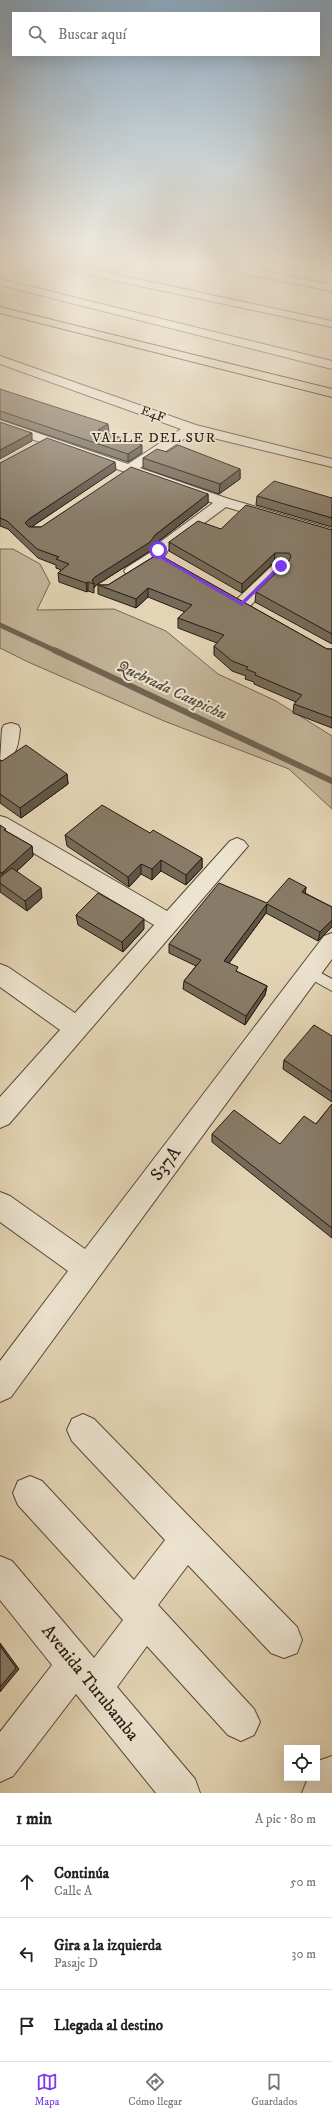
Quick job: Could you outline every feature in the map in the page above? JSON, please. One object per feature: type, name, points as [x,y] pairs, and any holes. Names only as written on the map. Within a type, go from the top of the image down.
[{"type":"main road","points":[[155,349],[332,393]]},
{"type":"main road","points":[[191,349],[332,383]]},
{"type":"street","points":[[268,349],[332,365]]},
{"type":"street","name":"E4F","points":[[0,360],[191,428],[332,463]]},
{"type":"street","points":[[0,424],[224,502],[332,534]]},
{"type":"street","points":[[118,477],[191,428]]},
{"type":"street","points":[[33,448],[47,440]]},
{"type":"street","points":[[121,579],[164,559],[161,548],[224,502]]},
{"type":"street","points":[[242,604],[281,566]]},
{"type":"street","points":[[0,755],[8,749],[11,729]]},
{"type":"street","points":[[0,823],[169,923]]},
{"type":"street","points":[[0,1116],[237,846]]},
{"type":"street","name":"S37A","points":[[0,1386],[332,942]]},
{"type":"street","points":[[0,974],[77,1028]]},
{"type":"street","points":[[0,1205],[88,1268]]},
{"type":"street","points":[[83,1430],[284,1640]]},
{"type":"street","points":[[30,1493],[241,1722]]},
{"type":"street","points":[[0,1763],[84,1677],[141,1612],[187,1539]]},
{"type":"street","name":"Avenida Turubamba","points":[[0,1573],[84,1677],[181,1793]]},
{"type":"street","points":[[321,1793],[332,1775]]},
{"type":"lane","points":[[310,972],[332,986]]},
{"type":"shaded area","points":[[0,549],[13,549],[40,564],[50,583],[37,610],[114,609],[166,631],[218,674],[276,701],[332,736],[332,809],[289,769],[164,721],[28,662],[0,648]]},
{"type":"building","points":[[0,389],[108,424],[98,430],[142,445],[128,454],[0,411]]},
{"type":"building","points":[[0,422],[32,433],[0,450]]},
{"type":"building","points":[[47,438],[115,462],[29,519],[25,523],[29,527],[41,527],[131,467],[208,494],[155,535],[150,542],[95,577],[92,580],[94,584],[88,582],[86,583],[58,573],[69,564],[56,559],[59,557],[37,549],[7,521],[0,518],[0,463]]},
{"type":"building","points":[[178,445],[240,469],[220,484],[143,458],[157,449],[167,452]]},
{"type":"building","points":[[274,481],[332,498],[332,518],[257,496]]},
{"type":"building","points":[[246,505],[332,530],[332,634],[256,592],[289,561],[291,556],[289,553],[275,553],[242,584],[169,542],[198,521],[221,529]]},
{"type":"building","points":[[158,554],[327,649],[332,649],[332,718],[294,704],[302,695],[255,675],[256,673],[246,669],[248,667],[232,661],[214,646],[224,635],[178,618],[192,605],[148,588],[136,599],[98,585],[108,585]]},
{"type":"building","points":[[26,745],[67,774],[20,808],[0,794],[0,760],[2,761]]},
{"type":"building","points":[[102,805],[150,833],[153,830],[202,858],[186,875],[161,860],[152,869],[141,864],[128,877],[65,835]]},
{"type":"building","points":[[0,825],[6,829],[4,830],[32,846],[2,873],[0,872]]},
{"type":"building","points":[[12,868],[41,888],[25,901],[0,883],[0,877]]},
{"type":"building","points":[[289,878],[306,887],[302,892],[332,907],[332,920],[320,932],[267,904],[224,961],[238,967],[236,971],[267,986],[246,1016],[184,981],[201,960],[169,944],[219,883],[267,903]]},
{"type":"building","points":[[98,893],[144,919],[122,942],[76,915]]},
{"type":"building","points":[[314,1025],[332,1036],[332,1092],[284,1060]]},
{"type":"building","points":[[332,1104],[332,1228],[212,1134],[234,1110],[280,1144],[304,1116],[316,1124]]},
{"type":"building","points":[[0,1646],[16,1668],[0,1687]]},
{"type":"waterway","name":"Quebrada Caupichu","points":[[0,625],[56,651]]},
{"type":"waterway","name":"Quebrada Caupichu","points":[[54,650],[332,781]]},
{"type":"district","name":"VALLE DEL SUR","points":[[154,438]]},
{"type":"route","points":[[158,550],[158,555],[242,604],[281,566]]}]
